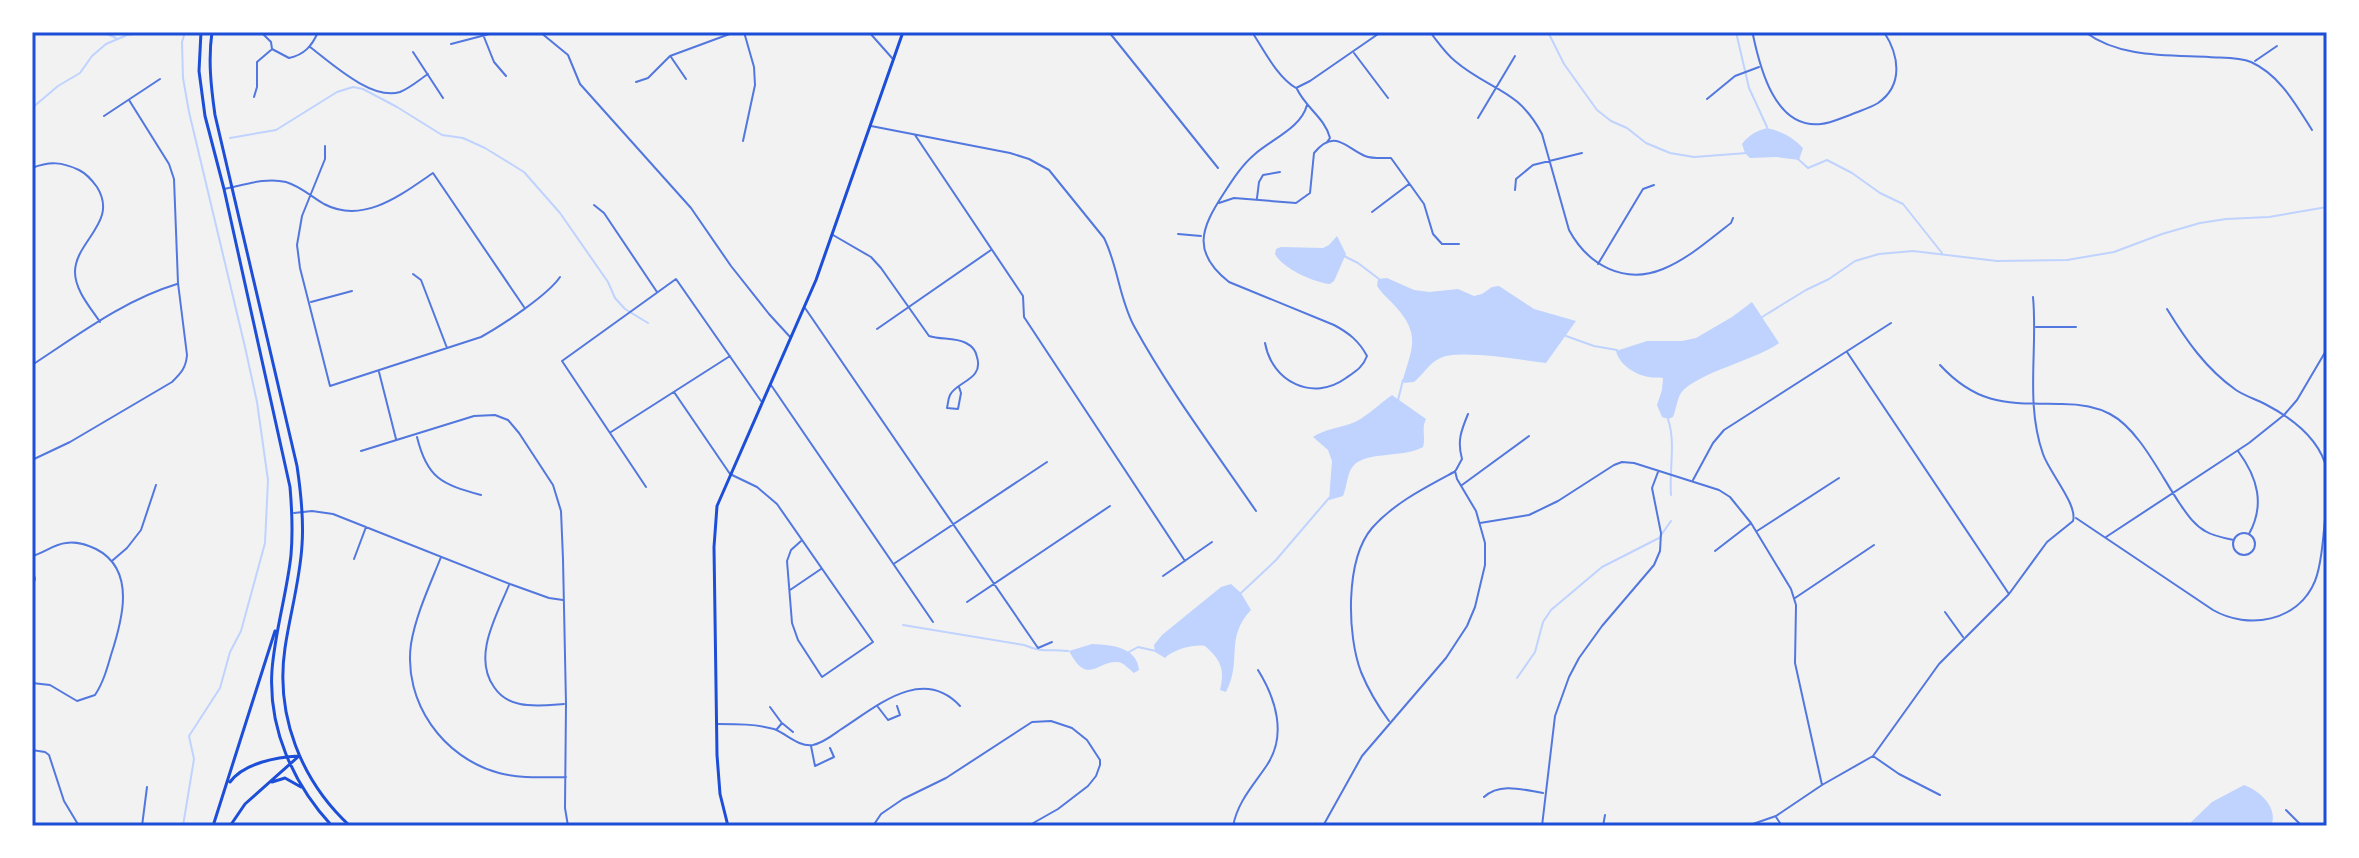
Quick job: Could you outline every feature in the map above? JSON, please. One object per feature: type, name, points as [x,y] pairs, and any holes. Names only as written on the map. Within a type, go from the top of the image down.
[{"type":"main road","points":[[201,32],[199,71],[210,139],[282,445],[293,513],[291,557],[278,623],[272,687],[277,728],[290,765],[303,789],[332,826]]},
{"type":"main road","points":[[212,32],[209,53],[215,115],[297,466],[303,512],[299,574],[284,653],[283,679],[288,717],[299,756],[321,794],[350,826]]},
{"type":"main road","points":[[728,826],[718,773],[715,524],[720,497],[804,307],[903,32]]},
{"type":"main road","points":[[213,826],[278,623]]},
{"type":"main road","points":[[227,786],[240,771],[299,756]]},
{"type":"main road","points":[[230,826],[245,804],[299,756]]},
{"type":"main road","points":[[268,784],[285,778],[303,789]]},
{"type":"street","points":[[261,32],[271,42],[272,49]]},
{"type":"street","points":[[272,49],[289,58],[297,56],[310,47],[318,32]]},
{"type":"street","points":[[451,44],[497,32]]},
{"type":"street","points":[[540,32],[568,55],[580,84],[691,208],[731,266],[791,338]]},
{"type":"street","points":[[636,82],[648,78],[670,56],[735,32]]},
{"type":"street","points":[[743,141],[755,85],[754,67],[744,32]]},
{"type":"street","points":[[869,32],[893,59]]},
{"type":"street","points":[[1109,32],[1218,168]]},
{"type":"street","points":[[1218,203],[1247,198],[1296,203],[1310,193],[1314,153],[1330,138],[1328,129],[1281,73],[1252,32]]},
{"type":"street","points":[[1296,88],[1381,32]]},
{"type":"street","points":[[1430,32],[1456,62],[1513,97],[1536,123],[1542,134],[1569,230],[1576,243],[1597,264],[1624,274],[1642,275],[1663,270],[1731,223],[1733,218]]},
{"type":"street","points":[[1753,35],[1760,67],[1774,96],[1789,114],[1814,124],[1875,105],[1892,87],[1897,61],[1894,48],[1884,32]]},
{"type":"street","points":[[2085,32],[2113,47],[2131,52],[2230,58],[2253,63],[2283,87],[2312,130]]},
{"type":"street","points":[[484,37],[494,62],[506,76]]},
{"type":"street","points":[[2253,63],[2277,46]]},
{"type":"street","points":[[310,47],[353,79],[388,93],[402,91],[428,74]]},
{"type":"street","points":[[254,97],[257,62],[272,49]]},
{"type":"street","points":[[413,52],[443,98]]},
{"type":"street","points":[[1353,52],[1388,98]]},
{"type":"street","points":[[670,56],[686,79]]},
{"type":"street","points":[[1478,118],[1515,56]]},
{"type":"street","points":[[1707,99],[1735,76],[1760,67]]},
{"type":"street","points":[[104,116],[160,79]]},
{"type":"street","points":[[32,460],[101,425],[172,382],[182,373],[187,355],[178,283],[174,179],[169,164],[129,100]]},
{"type":"street","points":[[1265,343],[1271,364],[1280,375],[1310,389],[1326,388],[1341,382],[1363,365],[1367,356],[1361,344],[1349,333],[1229,282],[1215,271],[1207,257],[1202,236],[1208,216],[1242,167],[1302,118],[1307,105]]},
{"type":"street","points":[[870,126],[1010,153],[1049,170],[1105,240],[1135,328],[1256,511]]},
{"type":"street","points":[[915,135],[1023,296],[1024,317],[1185,561]]},
{"type":"street","points":[[1326,143],[1343,142],[1363,155],[1391,158],[1424,204],[1433,234],[1442,244],[1459,244]]},
{"type":"street","points":[[325,146],[325,159],[300,224],[297,245],[330,386],[481,337],[524,308],[560,277]]},
{"type":"street","points":[[1515,190],[1516,179],[1533,165],[1582,153]]},
{"type":"street","points":[[32,168],[55,162],[69,166],[85,173],[100,193],[103,213],[76,262],[75,275],[78,287],[100,322]]},
{"type":"street","points":[[1257,199],[1263,175],[1280,172]]},
{"type":"street","points":[[224,189],[286,182],[334,208],[371,209],[385,204],[433,173],[524,308]]},
{"type":"street","points":[[1372,212],[1410,184]]},
{"type":"street","points":[[1597,264],[1643,189],[1654,185]]},
{"type":"street","points":[[594,205],[604,213],[658,293]]},
{"type":"street","points":[[832,234],[871,257],[929,336],[957,340],[973,349],[978,359],[977,370],[972,378],[959,387],[950,394],[947,408],[958,409],[959,387]]},
{"type":"street","points":[[1178,234],[1202,236]]},
{"type":"street","points":[[877,329],[992,249]]},
{"type":"street","points":[[413,274],[421,280],[447,349]]},
{"type":"street","points":[[646,487],[562,361],[676,279],[762,402]]},
{"type":"street","points":[[32,365],[138,298],[178,283]]},
{"type":"street","points":[[309,302],[352,291]]},
{"type":"street","points":[[2033,297],[2033,403],[2043,454],[2075,516],[2105,538],[2223,615],[2256,621],[2290,610],[2306,595],[2315,580],[2327,499]]},
{"type":"street","points":[[804,307],[1038,648],[1052,642]]},
{"type":"street","points":[[2167,309],[2187,342],[2211,369],[2237,391],[2284,415],[2306,432],[2318,447],[2327,470]]},
{"type":"street","points":[[1692,481],[1706,454],[1724,430],[1891,323]]},
{"type":"street","points":[[2035,327],[2076,327]]},
{"type":"street","points":[[2105,538],[2238,450],[2284,415],[2297,400],[2327,349]]},
{"type":"street","points":[[1847,352],[2009,594]]},
{"type":"street","points":[[610,433],[730,356]]},
{"type":"street","points":[[1940,365],[1959,383],[1995,401],[2072,404],[2109,413],[2136,435],[2197,525],[2205,531],[2234,540]]},
{"type":"street","points":[[379,371],[396,440]]},
{"type":"street","points":[[770,384],[933,622]]},
{"type":"street","points":[[674,392],[730,474],[774,499],[873,642],[822,677],[795,634],[788,557],[801,541]]},
{"type":"street","points":[[361,451],[482,414],[499,415],[514,426],[542,467],[559,501],[565,601],[565,808],[568,826]]},
{"type":"street","points":[[1391,723],[1370,690],[1355,651],[1352,621],[1356,558],[1363,542],[1377,524],[1410,497],[1455,471],[1462,459],[1458,445],[1468,414]]},
{"type":"street","points":[[416,435],[431,472],[454,486],[481,495]]},
{"type":"street","points":[[1461,485],[1529,436]]},
{"type":"street","points":[[2238,450],[2257,485],[2258,509],[2249,534]]},
{"type":"street","points":[[894,563],[1047,462]]},
{"type":"street","points":[[1480,523],[1529,515],[1622,462],[1708,486],[1730,497],[1751,523],[1787,582],[1796,605],[1795,663],[1822,785]]},
{"type":"street","points":[[1323,826],[1362,756],[1452,651],[1475,607],[1485,565],[1485,543],[1480,523],[1455,471]]},
{"type":"street","points":[[1542,826],[1555,716],[1569,677],[1602,626],[1654,565],[1660,551],[1661,533],[1652,488],[1658,472]]},
{"type":"street","points":[[1756,532],[1839,478]]},
{"type":"street","points":[[112,561],[141,530],[156,485]]},
{"type":"street","points":[[967,602],[1110,506]]},
{"type":"street","points":[[293,513],[333,514],[510,584],[565,601]]},
{"type":"street","points":[[1747,826],[1776,816],[1873,756],[1939,664],[2009,594],[2047,542],[2075,516]]},
{"type":"street","points":[[1715,551],[1751,523]]},
{"type":"street","points":[[354,559],[367,526]]},
{"type":"street","points":[[2240,534],[2249,534],[2254,544],[2252,551],[2237,552],[2234,540],[2240,534]]},
{"type":"street","points":[[1163,576],[1212,542]]},
{"type":"street","points":[[32,556],[59,544],[74,543],[97,550],[112,561],[119,573],[124,609],[97,693],[77,701],[50,685],[32,683]]},
{"type":"street","points":[[1794,599],[1874,545]]},
{"type":"street","points":[[441,557],[422,605],[411,646],[412,679],[424,714],[445,743],[485,769],[511,776],[566,777]]},
{"type":"street","points":[[32,567],[35,579],[32,588]]},
{"type":"street","points":[[789,590],[822,569]]},
{"type":"street","points":[[510,584],[489,638],[484,659],[487,675],[499,694],[515,704],[566,704]]},
{"type":"street","points":[[1945,612],[1963,638]]},
{"type":"street","points":[[1233,826],[1243,797],[1276,750],[1277,717],[1258,670]]},
{"type":"street","points":[[717,724],[761,726],[811,745],[832,736],[900,693],[934,688],[948,694],[960,706]]},
{"type":"street","points":[[878,706],[888,720],[900,715],[897,706]]},
{"type":"street","points":[[770,707],[793,732]]},
{"type":"street","points":[[873,826],[881,814],[903,799],[946,778],[1032,722],[1051,721],[1072,728],[1087,740],[1100,760],[1099,769],[1088,786],[1058,809],[1028,826]]},
{"type":"street","points":[[777,730],[782,723]]},
{"type":"street","points":[[811,745],[815,766],[834,757],[830,748]]},
{"type":"street","points":[[32,750],[49,755],[64,801],[79,826]]},
{"type":"street","points":[[1873,756],[1899,774],[1940,795]]},
{"type":"street","points":[[142,826],[147,787]]},
{"type":"street","points":[[1484,797],[1490,790],[1502,788],[1546,793]]},
{"type":"street","points":[[2286,810],[2302,826]]},
{"type":"street","points":[[1603,826],[1605,815]]},
{"type":"street","points":[[1776,816],[1782,826]]},
{"type":"water","points":[[1767,128],[1786,135],[1803,148],[1799,160],[1750,158],[1745,153],[1742,144],[1753,134]]},
{"type":"water","points":[[1337,236],[1346,254],[1330,284],[1300,274],[1275,254],[1276,249],[1281,247],[1323,248]]},
{"type":"water","points":[[1387,278],[1414,290],[1458,289],[1474,296],[1499,286],[1534,309],[1576,321],[1546,363],[1493,356],[1452,355],[1434,361],[1414,382],[1404,383],[1411,333],[1403,316],[1377,286],[1378,279]]},
{"type":"water","points":[[1752,302],[1779,343],[1699,379],[1681,393],[1673,417],[1662,417],[1657,405],[1663,378],[1633,371],[1620,360],[1616,351],[1647,341],[1696,338]]},
{"type":"water","points":[[1392,395],[1426,419],[1423,447],[1360,461],[1350,472],[1343,496],[1329,500],[1332,461],[1328,450],[1313,437],[1355,422]]},
{"type":"water","points":[[1231,584],[1241,593],[1251,610],[1238,630],[1231,680],[1226,692],[1220,690],[1220,665],[1205,646],[1184,648],[1165,658],[1155,652],[1154,645],[1221,587]]},
{"type":"water","points":[[1092,644],[1129,652],[1134,656],[1139,670],[1134,673],[1118,662],[1087,670],[1082,668],[1069,651]]},
{"type":"water","points":[[2244,785],[2256,791],[2270,807],[2271,826],[2187,826],[2212,802]]},
{"type":"waterway","points":[[103,32],[116,38]]},
{"type":"waterway","points":[[32,108],[58,86],[80,73],[92,56],[106,44],[127,35],[147,32]]},
{"type":"waterway","points":[[183,826],[194,759],[189,736],[220,688],[230,652],[241,631],[265,543],[268,480],[257,402],[189,112],[183,78],[182,42],[185,32]]},
{"type":"waterway","points":[[1548,32],[1564,64],[1597,110],[1646,143],[1670,153],[1694,157],[1747,153]]},
{"type":"waterway","points":[[1736,32],[1749,88],[1767,127]]},
{"type":"waterway","points":[[230,138],[276,130],[337,92],[353,87],[363,89],[442,135],[463,138],[524,172],[560,213],[608,282],[615,298],[625,309],[648,323]]},
{"type":"waterway","points":[[1798,159],[1808,168],[1827,160],[1903,204],[1942,253]]},
{"type":"waterway","points":[[1762,317],[1855,261],[1879,254],[1913,251],[1997,261],[2067,260],[2114,252],[2200,223],[2269,217],[2327,207]]},
{"type":"waterway","points":[[1344,256],[1379,279]]},
{"type":"waterway","points":[[1566,336],[1617,350]]},
{"type":"waterway","points":[[1398,400],[1403,380]]},
{"type":"waterway","points":[[1668,419],[1672,447],[1671,495]]},
{"type":"waterway","points":[[1241,593],[1276,560],[1329,498]]},
{"type":"waterway","points":[[1517,678],[1535,652],[1543,622],[1551,610],[1602,567],[1659,538],[1671,521]]},
{"type":"waterway","points":[[903,625],[1041,650],[1068,651]]},
{"type":"waterway","points":[[1129,652],[1138,647],[1156,651]]}]
